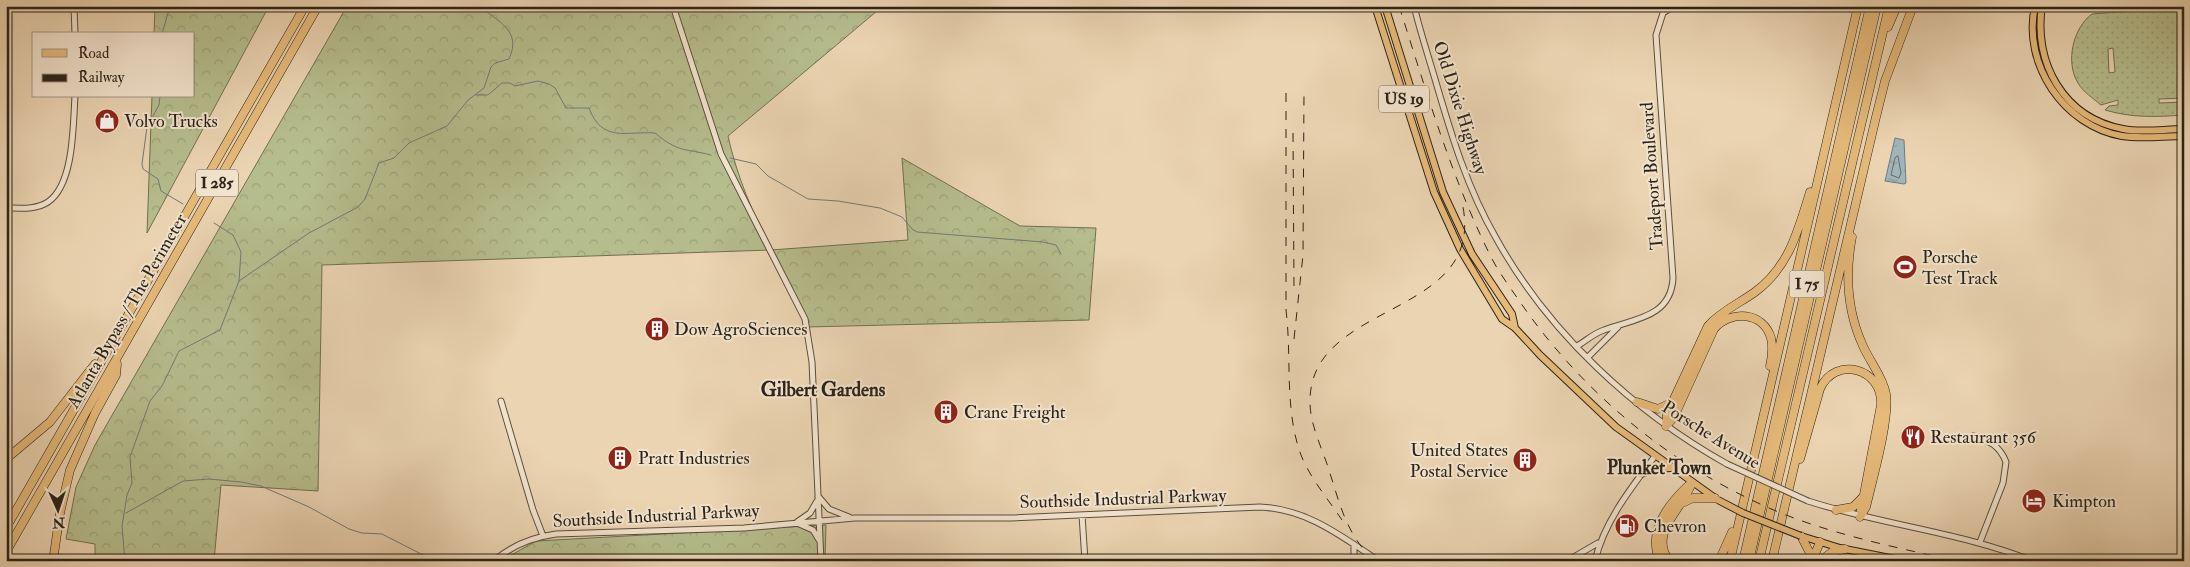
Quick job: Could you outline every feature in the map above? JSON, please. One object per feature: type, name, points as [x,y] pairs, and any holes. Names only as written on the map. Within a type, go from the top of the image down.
[{"type":"highway","name":"Atlanta Bypass / The Perimeter","points":[[6,528],[306,6]]},
{"type":"highway","name":"Atlanta Bypass / The Perimeter","points":[[6,552],[118,360],[318,6]]},
{"type":"highway","points":[[1847,50],[1853,6]]},
{"type":"highway","points":[[1730,561],[1858,6]]},
{"type":"highway","name":"I 75","points":[[1743,561],[1870,6]]},
{"type":"highway","points":[[1749,561],[1877,6]]},
{"type":"highway","points":[[1878,52],[1896,6]]},
{"type":"highway","points":[[1773,561],[1866,154],[1886,81],[1903,32],[1915,6]]},
{"type":"highway","name":"I 75","points":[[1759,561],[1889,7]]},
{"type":"highway","points":[[1860,517],[1866,508],[1887,402],[1883,384],[1857,332],[1849,298],[1847,271],[1866,154]]},
{"type":"highway","points":[[1666,426],[1666,414],[1708,326],[1716,317],[1769,280],[1788,257],[1823,155]]},
{"type":"highway","points":[[1666,426],[1674,417],[1714,329],[1729,318],[1743,316],[1756,319],[1768,333],[1772,347],[1767,400]]},
{"type":"highway","points":[[6,459],[50,422],[110,347]]},
{"type":"highway","points":[[53,561],[60,513],[70,470],[95,413],[116,375],[118,360]]},
{"type":"highway","points":[[1787,499],[1822,384],[1834,372],[1846,368],[1859,370],[1877,384],[1881,395],[1881,405],[1862,497],[1860,517]]},
{"type":"highway","points":[[1637,402],[1658,409],[1667,407],[1672,402]]},
{"type":"highway","points":[[1669,561],[1662,547],[1663,534],[1692,482]]},
{"type":"highway","points":[[1660,561],[1655,547],[1658,528],[1682,491],[1692,482]]},
{"type":"highway","points":[[1836,510],[1853,506],[1862,497]]},
{"type":"highway","points":[[1681,504],[1693,498],[1716,499]]},
{"type":"highway","points":[[1719,561],[1742,504]]},
{"type":"highway","points":[[1801,536],[1816,560]]},
{"type":"highway","points":[[1816,560],[1820,542]]},
{"type":"highway","points":[[1816,560],[1832,552],[1845,549]]},
{"type":"main road","name":"US 19","points":[[1375,6],[1434,192],[1470,267],[1502,319],[1515,328],[1598,410],[1654,456],[1716,499],[1778,528],[1801,536],[1845,549],[1905,561]]},
{"type":"main road","name":"US 19","points":[[1385,6],[1443,192],[1472,254],[1512,314],[1515,328]]},
{"type":"main road","points":[[2035,6],[2032,31],[2039,65],[2059,98],[2077,116],[2103,131],[2121,136],[2184,136]]},
{"type":"main road","points":[[2042,6],[2039,33],[2042,51],[2056,84],[2082,112],[2111,126],[2140,131],[2184,129]]},
{"type":"main road","points":[[1641,474],[1655,469],[1672,468]]},
{"type":"street","points":[[74,6],[75,32]]},
{"type":"street","points":[[673,6],[717,143],[794,290],[806,319],[812,350],[821,561]]},
{"type":"street","name":"Old Dixie Highway","points":[[1414,6],[1455,148],[1472,189]]},
{"type":"street","name":"Tradeport Boulevard","points":[[1577,346],[1602,330],[1625,324],[1656,312],[1668,298],[1673,285],[1668,186],[1662,135],[1656,35],[1663,14],[1674,6]]},
{"type":"street","points":[[6,208],[24,209],[47,203],[59,191],[67,171],[76,98]]},
{"type":"street","name":"Porsche Avenue","points":[[1472,189],[1496,238],[1515,270],[1547,312],[1588,357],[1666,426],[1727,464],[1769,485],[1808,501],[1860,517],[1980,542],[2033,561]]},
{"type":"street","name":"Tradeport Boulevard","points":[[1588,357],[1607,336],[1625,324]]},
{"type":"street","points":[[501,401],[534,510],[544,536]]},
{"type":"street","points":[[1973,436],[1995,445],[2006,462],[2002,483],[1980,542]]},
{"type":"street","points":[[1595,561],[1598,543],[1654,456]]},
{"type":"street","points":[[818,495],[816,505],[810,513],[797,522],[813,530],[820,542]]},
{"type":"street","name":"Southside Industrial Parkway","points":[[818,495],[829,509],[854,518]]},
{"type":"street","name":"Southside Industrial Parkway","points":[[494,561],[517,546],[544,536],[744,528],[854,518],[1011,518],[1274,508],[1312,519],[1379,561]]},
{"type":"street","points":[[1082,515],[1084,561]]},
{"type":"street","points":[[1567,561],[1598,543]]},
{"type":"street","points":[[1354,545],[1354,561]]},
{"type":"green space","points":[[269,6],[147,233],[152,98],[195,98],[195,32],[154,32],[155,7]]},
{"type":"green space","points":[[347,6],[883,6],[728,136],[746,194],[771,250],[322,265],[318,491],[221,485],[214,561],[95,561],[95,544],[66,539],[76,487],[95,445]]},
{"type":"green space","points":[[2184,7],[2184,98],[2159,99],[2159,103],[2184,102],[2184,115],[2144,116],[2115,113],[2105,110],[2109,106],[2118,105],[2118,100],[2101,105],[2088,95],[2074,75],[2072,56],[2076,36],[2085,20],[2092,14]],"holes":[[[2113,48],[2115,72],[2109,73],[2108,49]]]},
{"type":"green space","points":[[902,158],[1020,226],[1096,228],[1089,320],[807,327],[771,250],[908,240]]},
{"type":"green space","points":[[826,525],[825,561],[501,561],[536,541]]},
{"type":"water","points":[[1895,138],[1904,140],[1906,183],[1904,184],[1885,181]]},
{"type":"waterway","points":[[163,32],[170,6]]},
{"type":"waterway","points":[[239,281],[309,233],[358,207],[365,199],[379,163],[394,158],[409,143],[447,126],[468,100],[484,88],[491,67],[495,63],[509,59],[513,41],[501,22],[479,6]]},
{"type":"waterway","points":[[476,95],[488,95],[502,83],[510,83],[515,86],[538,81],[555,88],[566,108],[589,108],[594,119],[608,131],[616,133],[655,133],[676,147],[711,155]]},
{"type":"waterway","points":[[160,98],[159,105],[147,127],[143,169],[158,179],[161,191],[183,204]]},
{"type":"waterway","points":[[730,158],[756,164],[768,176],[808,199],[838,201],[880,208],[902,217],[917,232],[1043,242],[1056,245],[1061,254]]},
{"type":"waterway","points":[[125,561],[122,526],[127,495],[132,483],[130,457],[150,401],[162,386],[179,351],[220,330],[239,281],[241,252],[233,235],[214,223]]},
{"type":"waterway","points":[[126,513],[183,481],[209,479],[241,482],[261,486],[309,507],[349,529],[362,533],[382,534],[423,555],[468,561]]},
{"type":"railway","points":[[1399,6],[1451,165],[1491,257],[1507,284],[1543,333],[1600,396],[1632,424],[1701,473],[1776,511],[1842,534],[1956,561]]},
{"type":"railway","points":[[1294,339],[1303,255],[1304,92]]},
{"type":"railway","points":[[1286,93],[1286,310],[1292,420],[1305,464],[1342,520]]},
{"type":"railway","points":[[1293,133],[1294,288]]},
{"type":"railway","points":[[1374,561],[1356,539],[1344,516],[1314,426],[1310,402],[1317,369],[1336,344],[1364,325],[1424,291],[1448,270],[1462,243],[1463,207]]},
{"type":"place","name":"Volvo Trucks","points":[[107,121]]},
{"type":"place","name":"Porsche Test Track","points":[[1905,267]]},
{"type":"place","name":"Dow AgroSciences","points":[[657,329]]},
{"type":"place","name":"Crane Freight","points":[[946,412]]},
{"type":"place","name":"Restaurant 356","points":[[1913,437]]},
{"type":"place","name":"Pratt Industries","points":[[620,458]]},
{"type":"place","name":"United States Postal Service","points":[[1525,460]]},
{"type":"place","name":"Kimpton","points":[[2034,501]]},
{"type":"place","name":"Chevron","points":[[1627,526]]},
{"type":"district","name":"Gilbert Gardens","points":[[823,390]]},
{"type":"district","name":"Plunket Town","points":[[1659,468]]}]
